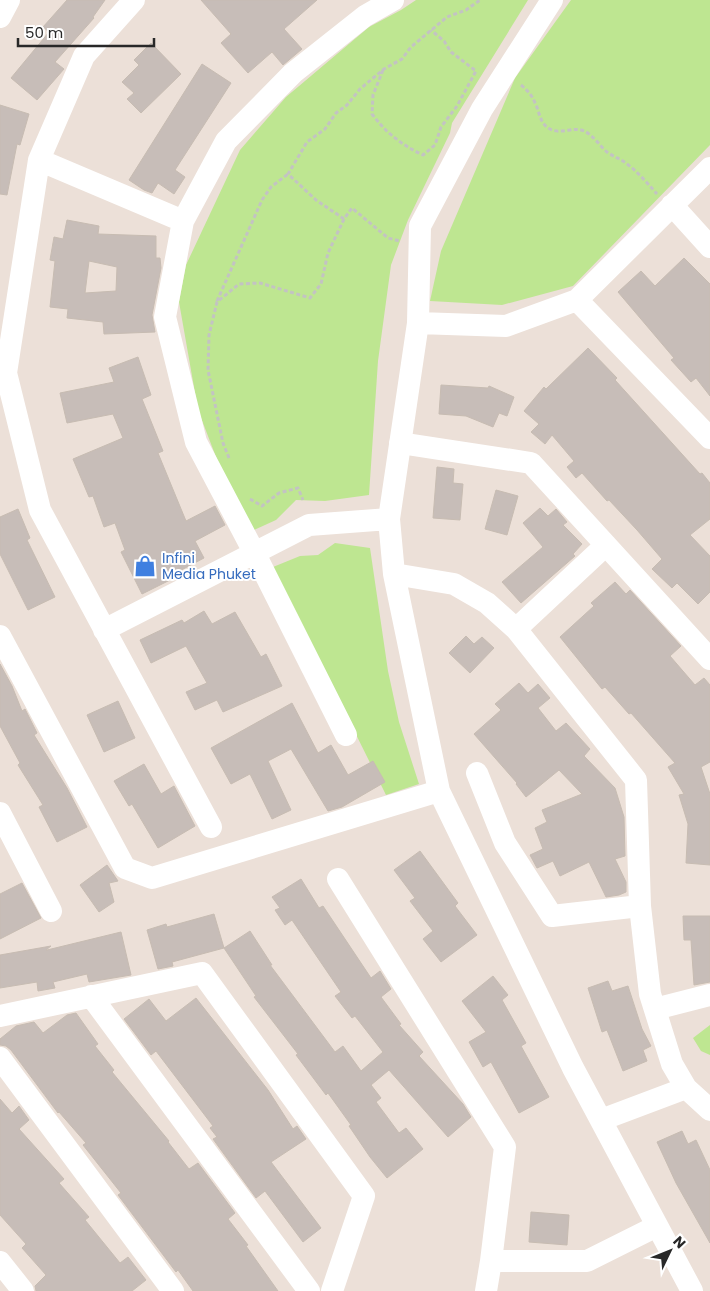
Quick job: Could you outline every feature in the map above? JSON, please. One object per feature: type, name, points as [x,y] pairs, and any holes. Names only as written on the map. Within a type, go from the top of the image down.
[{"type":"street","points":[[0,17],[9,0]]},
{"type":"street","points":[[134,0],[84,56],[38,160],[6,373],[40,510],[211,827]]},
{"type":"street","points":[[346,735],[196,442],[165,317],[183,221],[226,141],[293,73],[365,16],[393,0]]},
{"type":"street","points":[[552,0],[482,109],[420,226],[418,323],[389,519],[394,574],[439,791],[568,1059],[692,1291]]},
{"type":"street","points":[[38,160],[183,221]]},
{"type":"street","points":[[418,323],[506,326],[577,300],[666,200],[710,168]]},
{"type":"street","points":[[666,200],[710,247]]},
{"type":"street","points":[[577,300],[710,438]]},
{"type":"street","points":[[400,444],[531,463],[710,659]]},
{"type":"street","points":[[104,630],[309,525],[389,519]]},
{"type":"street","points":[[516,629],[606,545]]},
{"type":"street","points":[[394,574],[454,584],[487,602],[516,629],[636,780],[640,906],[650,994],[672,1064],[686,1088],[710,1110]]},
{"type":"street","points":[[0,636],[125,868],[152,878],[439,791]]},
{"type":"street","points":[[477,773],[505,843],[552,916],[640,906]]},
{"type":"street","points":[[0,813],[51,911]]},
{"type":"street","points":[[338,879],[505,1147],[486,1291]]},
{"type":"street","points":[[0,1016],[202,973],[364,1196],[332,1291]]},
{"type":"street","points":[[655,1009],[710,995]]},
{"type":"street","points":[[91,996],[309,1291]]},
{"type":"street","points":[[0,1058],[173,1291]]},
{"type":"street","points":[[601,1120],[686,1088]]},
{"type":"street","points":[[491,1261],[588,1261],[657,1226]]},
{"type":"street","points":[[0,1262],[23,1291]]},
{"type":"path","points":[[230,461],[223,444],[208,370],[209,335],[217,302],[262,200],[271,187],[288,174],[307,142],[325,129],[336,113],[347,105],[360,89],[384,70],[402,59],[411,47],[447,17],[466,10],[480,0]]},
{"type":"path","points":[[384,70],[373,95],[372,114],[389,134],[423,155],[435,146],[442,127],[457,106],[476,71],[451,52],[444,41],[431,30]]},
{"type":"path","points":[[513,82],[522,86],[531,95],[537,105],[538,113],[543,123],[550,129],[558,131],[585,131],[615,158],[632,167],[666,200]]},
{"type":"path","points":[[288,174],[316,200],[344,219]]},
{"type":"path","points":[[217,302],[239,284],[260,283],[310,298],[320,284],[328,253],[344,219],[352,208],[388,238],[400,241]]},
{"type":"path","points":[[246,494],[251,501],[262,506],[279,493],[298,488],[303,500]]},
{"type":"green space","points":[[416,0],[528,0],[452,123],[450,133],[408,220],[391,265],[378,361],[369,495],[325,501],[296,500],[276,520],[252,531],[221,470],[198,410],[179,302],[186,265],[240,150],[286,97],[369,27]]},
{"type":"green space","points":[[571,0],[710,0],[710,145],[573,286],[502,305],[430,301],[441,251],[515,78]]},
{"type":"green space","points":[[335,543],[370,548],[388,671],[399,722],[419,784],[386,795],[273,567],[300,556],[318,555]]},
{"type":"green space","points":[[710,1025],[710,1055],[701,1051],[693,1038]]},
{"type":"building","points":[[67,0],[105,0],[94,18],[55,62],[64,69],[37,100],[11,78],[49,32],[43,27]]},
{"type":"building","points":[[201,0],[317,0],[284,29],[302,49],[283,65],[272,52],[248,73],[221,43],[231,34]]},
{"type":"building","points":[[151,43],[181,74],[141,113],[127,99],[134,93],[122,82],[139,65],[134,60]]},
{"type":"building","points":[[202,64],[231,83],[175,170],[185,177],[174,194],[158,183],[152,193],[144,190],[129,180]]},
{"type":"building","points":[[0,105],[29,114],[20,145],[17,144],[7,195],[0,194]]},
{"type":"building","points":[[67,220],[99,226],[98,234],[156,236],[156,258],[160,258],[161,268],[152,315],[155,332],[104,334],[103,322],[67,318],[68,309],[50,307],[55,261],[50,260],[54,237],[63,239]],"holes":[[[89,261],[117,267],[116,291],[85,293]]]},
{"type":"building","points":[[684,258],[710,284],[710,396],[696,378],[691,382],[671,360],[674,358],[618,292],[641,271],[655,286]]},
{"type":"building","points":[[588,348],[710,483],[710,519],[690,535],[710,556],[710,592],[698,604],[677,583],[672,588],[652,569],[662,559],[582,473],[576,478],[567,467],[574,461],[552,435],[545,444],[531,432],[539,424],[524,411],[544,387],[546,389]]},
{"type":"building","points":[[138,357],[151,395],[142,399],[163,451],[158,453],[186,521],[215,506],[225,525],[195,541],[204,558],[168,577],[170,580],[142,594],[121,552],[125,550],[115,523],[104,527],[93,496],[89,497],[73,459],[123,438],[113,414],[67,423],[60,393],[114,382],[109,368]]},
{"type":"building","points":[[441,385],[488,388],[489,386],[514,397],[507,416],[499,413],[493,427],[466,416],[439,414]]},
{"type":"building","points":[[437,467],[454,469],[453,483],[463,484],[460,520],[433,518]]},
{"type":"building","points":[[496,490],[518,496],[507,535],[485,529]]},
{"type":"building","points":[[540,508],[548,516],[556,509],[567,522],[563,525],[582,544],[573,554],[575,556],[521,603],[502,582],[543,547],[523,523]]},
{"type":"building","points":[[18,509],[30,538],[27,540],[55,597],[28,610],[0,554],[0,517]]},
{"type":"building","points":[[615,582],[626,594],[630,590],[681,646],[670,656],[695,685],[704,678],[710,685],[710,762],[701,767],[710,794],[710,865],[686,863],[688,824],[679,795],[684,794],[668,767],[675,763],[631,713],[629,714],[605,687],[602,689],[560,637],[594,606],[591,603]]},
{"type":"building","points":[[204,611],[212,624],[235,612],[261,657],[266,654],[282,686],[223,712],[217,700],[195,710],[186,692],[207,683],[186,646],[151,663],[140,640],[182,620],[184,623]]},
{"type":"building","points":[[466,636],[474,644],[482,637],[494,648],[470,673],[449,653]]},
{"type":"building","points":[[0,664],[12,686],[22,711],[25,709],[37,733],[34,735],[67,788],[87,827],[57,842],[39,807],[43,805],[18,765],[20,763],[0,726]]},
{"type":"building","points":[[519,683],[528,693],[538,684],[550,698],[538,708],[556,731],[566,723],[590,749],[584,756],[615,788],[624,817],[625,856],[615,859],[626,882],[626,892],[606,897],[589,862],[560,876],[553,861],[537,868],[530,855],[543,849],[535,828],[547,822],[542,810],[582,794],[559,770],[526,797],[517,783],[474,734],[501,710],[495,704]]},
{"type":"building","points":[[118,701],[135,738],[104,752],[87,715]]},
{"type":"building","points":[[292,703],[318,753],[331,745],[348,775],[373,761],[385,782],[342,807],[328,811],[291,749],[268,761],[291,810],[272,819],[250,774],[231,784],[211,748]]},
{"type":"building","points":[[144,764],[161,794],[174,786],[195,826],[158,848],[132,804],[129,806],[114,781]]},
{"type":"building","points":[[420,851],[458,903],[455,906],[477,935],[441,962],[423,939],[433,931],[410,901],[415,898],[394,870]]},
{"type":"building","points":[[107,865],[118,881],[109,883],[114,902],[99,912],[80,885]]},
{"type":"building","points":[[301,879],[319,908],[323,906],[371,978],[380,971],[391,989],[381,997],[401,1024],[399,1025],[423,1052],[419,1056],[463,1104],[471,1117],[448,1137],[389,1070],[371,1085],[381,1098],[376,1102],[399,1133],[406,1128],[423,1149],[387,1178],[370,1157],[349,1126],[351,1125],[328,1093],[326,1095],[296,1055],[298,1054],[254,997],[256,996],[224,948],[250,931],[272,965],[270,965],[335,1052],[343,1046],[361,1071],[383,1052],[355,1016],[352,1018],[335,996],[341,992],[292,920],[285,925],[275,910],[280,908],[272,897]]},
{"type":"building","points":[[22,883],[41,918],[0,939],[0,894]]},
{"type":"building","points":[[214,914],[224,948],[172,962],[173,966],[158,969],[147,930],[166,924],[167,927]]},
{"type":"building","points":[[683,916],[710,916],[710,982],[694,985],[691,940],[684,940]]},
{"type":"building","points":[[121,932],[131,975],[89,982],[87,974],[53,982],[55,988],[38,991],[37,982],[0,988],[0,955],[51,946],[47,950]]},
{"type":"building","points":[[493,976],[508,995],[502,1000],[526,1043],[521,1046],[549,1097],[519,1113],[491,1062],[483,1067],[469,1042],[486,1032],[462,1001]]},
{"type":"building","points":[[608,981],[612,991],[628,986],[642,1029],[651,1046],[643,1050],[647,1061],[623,1071],[607,1030],[602,1032],[588,988]]},
{"type":"building","points":[[196,998],[268,1090],[293,1129],[297,1126],[306,1139],[271,1162],[321,1228],[303,1242],[265,1191],[256,1198],[213,1139],[217,1137],[210,1128],[213,1126],[156,1051],[151,1055],[124,1019],[149,999],[166,1021]]},
{"type":"building","points":[[76,1013],[98,1044],[95,1046],[114,1070],[112,1072],[169,1141],[189,1169],[198,1163],[235,1213],[228,1219],[248,1245],[246,1246],[278,1291],[193,1291],[178,1270],[176,1272],[118,1195],[121,1193],[83,1145],[86,1143],[58,1113],[11,1050],[6,1046],[0,1045],[0,1039],[16,1026],[34,1022],[43,1033],[67,1015]]},
{"type":"building","points":[[0,1099],[12,1113],[19,1106],[29,1120],[19,1129],[64,1179],[59,1183],[89,1217],[85,1220],[120,1263],[128,1257],[146,1280],[132,1291],[36,1291],[35,1286],[46,1275],[22,1248],[26,1244],[0,1215]]},
{"type":"building","points":[[682,1131],[688,1144],[696,1140],[710,1170],[710,1243],[676,1183],[657,1142]]},
{"type":"building","points":[[531,1212],[569,1215],[567,1245],[529,1242]]},
{"type":"place","name":"Infini Media Phuket","points":[[145,566]]}]
